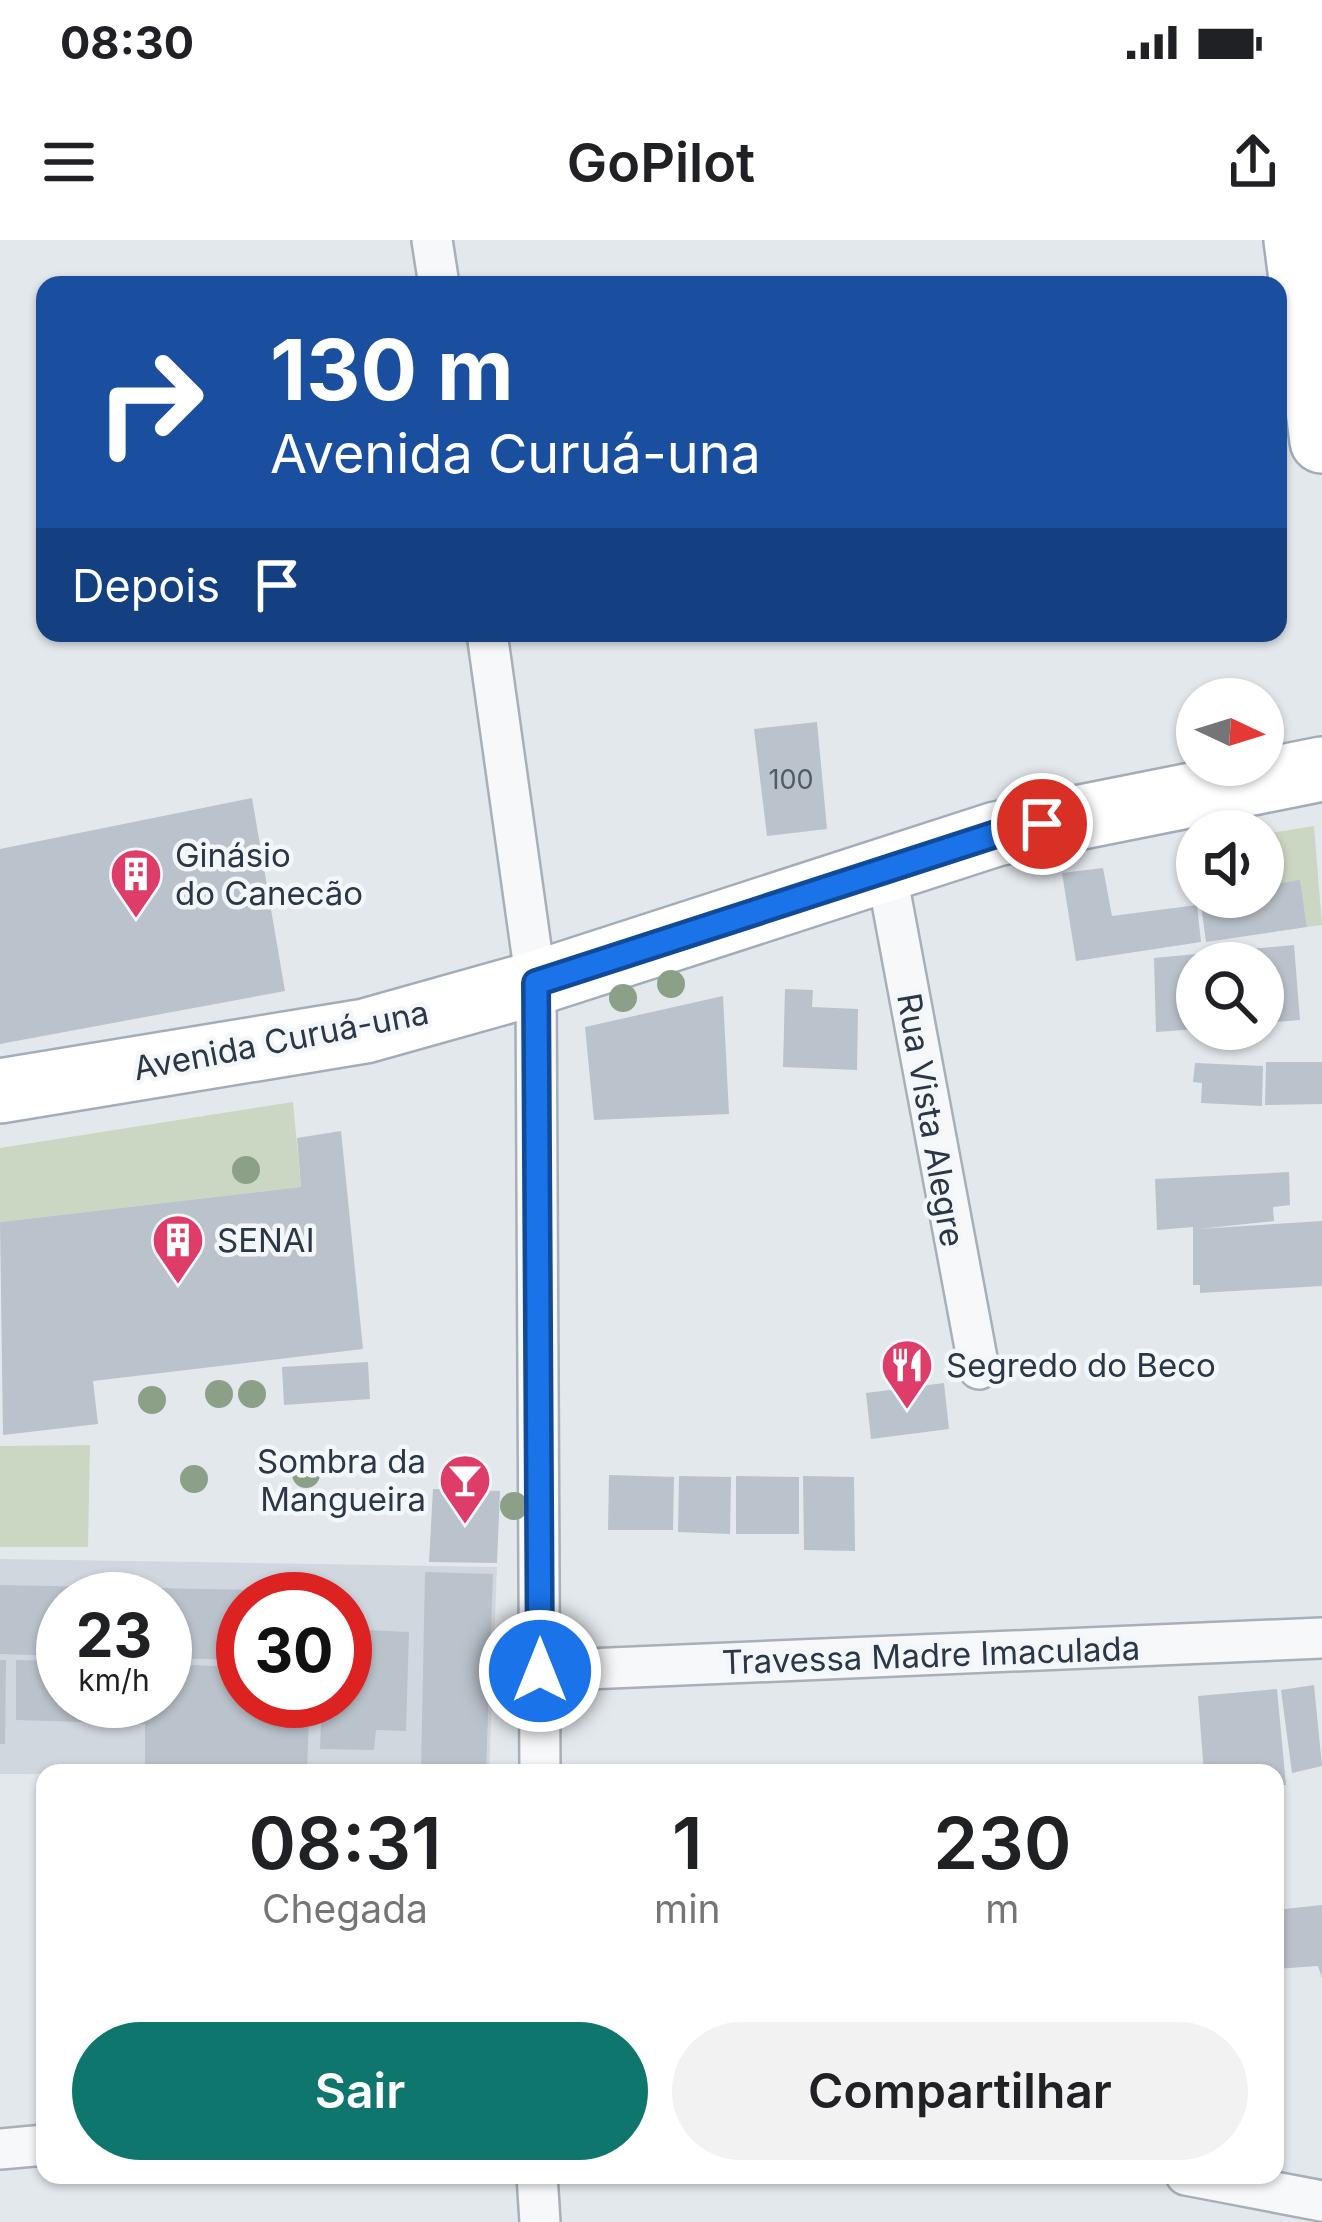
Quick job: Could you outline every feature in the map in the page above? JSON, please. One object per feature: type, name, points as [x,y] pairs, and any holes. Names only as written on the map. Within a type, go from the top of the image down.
[{"type":"main road","points":[[1296,240],[1322,441]]},
{"type":"main road","name":"Avenida Curuá-una","points":[[0,1091],[365,1031],[536,983],[996,834],[1322,769]]},
{"type":"street","points":[[432,240],[438,276]]},
{"type":"street","points":[[488,642],[536,983],[540,1764]]},
{"type":"street","name":"Rua Vista Alegre","points":[[886,870],[979,1370]]},
{"type":"street","name":"Travessa Madre Imaculada","points":[[540,1671],[1322,1638]]},
{"type":"street","points":[[0,2149],[36,2147]]},
{"type":"street","points":[[538,2184],[540,2222]]},
{"type":"street","points":[[1235,2184],[1322,2200]]},
{"type":"shaded area","points":[[0,1559],[497,1567],[489,1764],[36,1764],[36,1774],[0,1774]]},
{"type":"green space","points":[[1314,826],[1322,925],[1307,927],[1300,881],[1284,883],[1284,831]]},
{"type":"green space","points":[[293,1102],[301,1187],[0,1222],[0,1148]]},
{"type":"green space","points":[[90,1445],[88,1547],[0,1547],[0,1446]]},
{"type":"building","points":[[817,722],[827,829],[767,836],[754,729]]},
{"type":"building","name":"Ginásio do Canecão","points":[[252,798],[285,991],[0,1044],[0,849]]},
{"type":"building","points":[[1103,868],[1112,916],[1176,908],[1176,918],[1198,918],[1201,942],[1176,942],[1176,946],[1076,961],[1062,873]]},
{"type":"building","points":[[1300,880],[1307,927],[1206,942],[1203,918],[1284,918],[1284,883]]},
{"type":"building","points":[[1294,945],[1300,1020],[1284,1021],[1284,946]]},
{"type":"building","points":[[1176,956],[1176,1031],[1156,1032],[1154,958]]},
{"type":"building","points":[[785,989],[813,990],[812,1007],[858,1009],[857,1070],[783,1067]]},
{"type":"building","points":[[723,996],[729,1114],[594,1120],[585,1027]]},
{"type":"building","points":[[1266,1062],[1322,1062],[1322,1104],[1265,1105]]},
{"type":"building","points":[[1195,1063],[1263,1066],[1262,1106],[1201,1103],[1202,1083],[1193,1082]]},
{"type":"building","name":"SENAI","points":[[341,1131],[363,1349],[93,1381],[98,1424],[3,1435],[0,1222],[301,1187],[297,1138]]},
{"type":"building","points":[[1289,1172],[1290,1205],[1273,1207],[1274,1221],[1198,1229],[1322,1221],[1322,1286],[1200,1293],[1200,1285],[1193,1285],[1193,1227],[1157,1230],[1155,1179]]},
{"type":"building","points":[[368,1362],[370,1399],[284,1405],[282,1367]]},
{"type":"building","name":"Segredo do Beco","points":[[944,1383],[949,1429],[871,1439],[866,1393]]},
{"type":"building","points":[[609,1475],[674,1477],[673,1530],[608,1530]]},
{"type":"building","points":[[679,1476],[731,1477],[730,1534],[678,1532]]},
{"type":"building","points":[[736,1476],[799,1477],[799,1534],[736,1534]]},
{"type":"building","points":[[803,1476],[854,1477],[855,1551],[804,1550]]},
{"type":"building","name":"Sombra da Mangueira","points":[[433,1489],[500,1491],[497,1563],[429,1562]]},
{"type":"building","points":[[425,1572],[493,1574],[486,1764],[421,1764]]},
{"type":"building","points":[[0,1585],[36,1586],[36,1655],[0,1654]]},
{"type":"building","points":[[192,1589],[216,1589],[216,1659],[192,1659]]},
{"type":"building","points":[[372,1630],[409,1632],[406,1731],[376,1730],[374,1750],[320,1749],[321,1728],[372,1728]]},
{"type":"building","points":[[0,1660],[6,1660],[5,1744],[0,1744]]},
{"type":"building","points":[[16,1660],[36,1660],[36,1721],[16,1720]]},
{"type":"building","points":[[192,1665],[216,1666],[216,1728],[309,1728],[307,1764],[145,1764],[145,1728],[192,1728]]},
{"type":"building","points":[[1314,1685],[1322,1766],[1292,1773],[1281,1690]]},
{"type":"building","points":[[1277,1689],[1286,1785],[1284,1764],[1203,1764],[1198,1696]]},
{"type":"building","points":[[1322,1905],[1322,1978],[1318,1966],[1284,1968],[1284,1909]]},
{"type":"place","name":"Ginásio do Canecão","points":[[136,920]]},
{"type":"place","name":"SENAI","points":[[178,1286]]},
{"type":"place","name":"Segredo do Beco","points":[[907,1411]]},
{"type":"place","name":"Sombra da Mangueira","points":[[465,1526]]},
{"type":"route","points":[[540,1671],[536,983],[996,834],[1042,824]]}]
